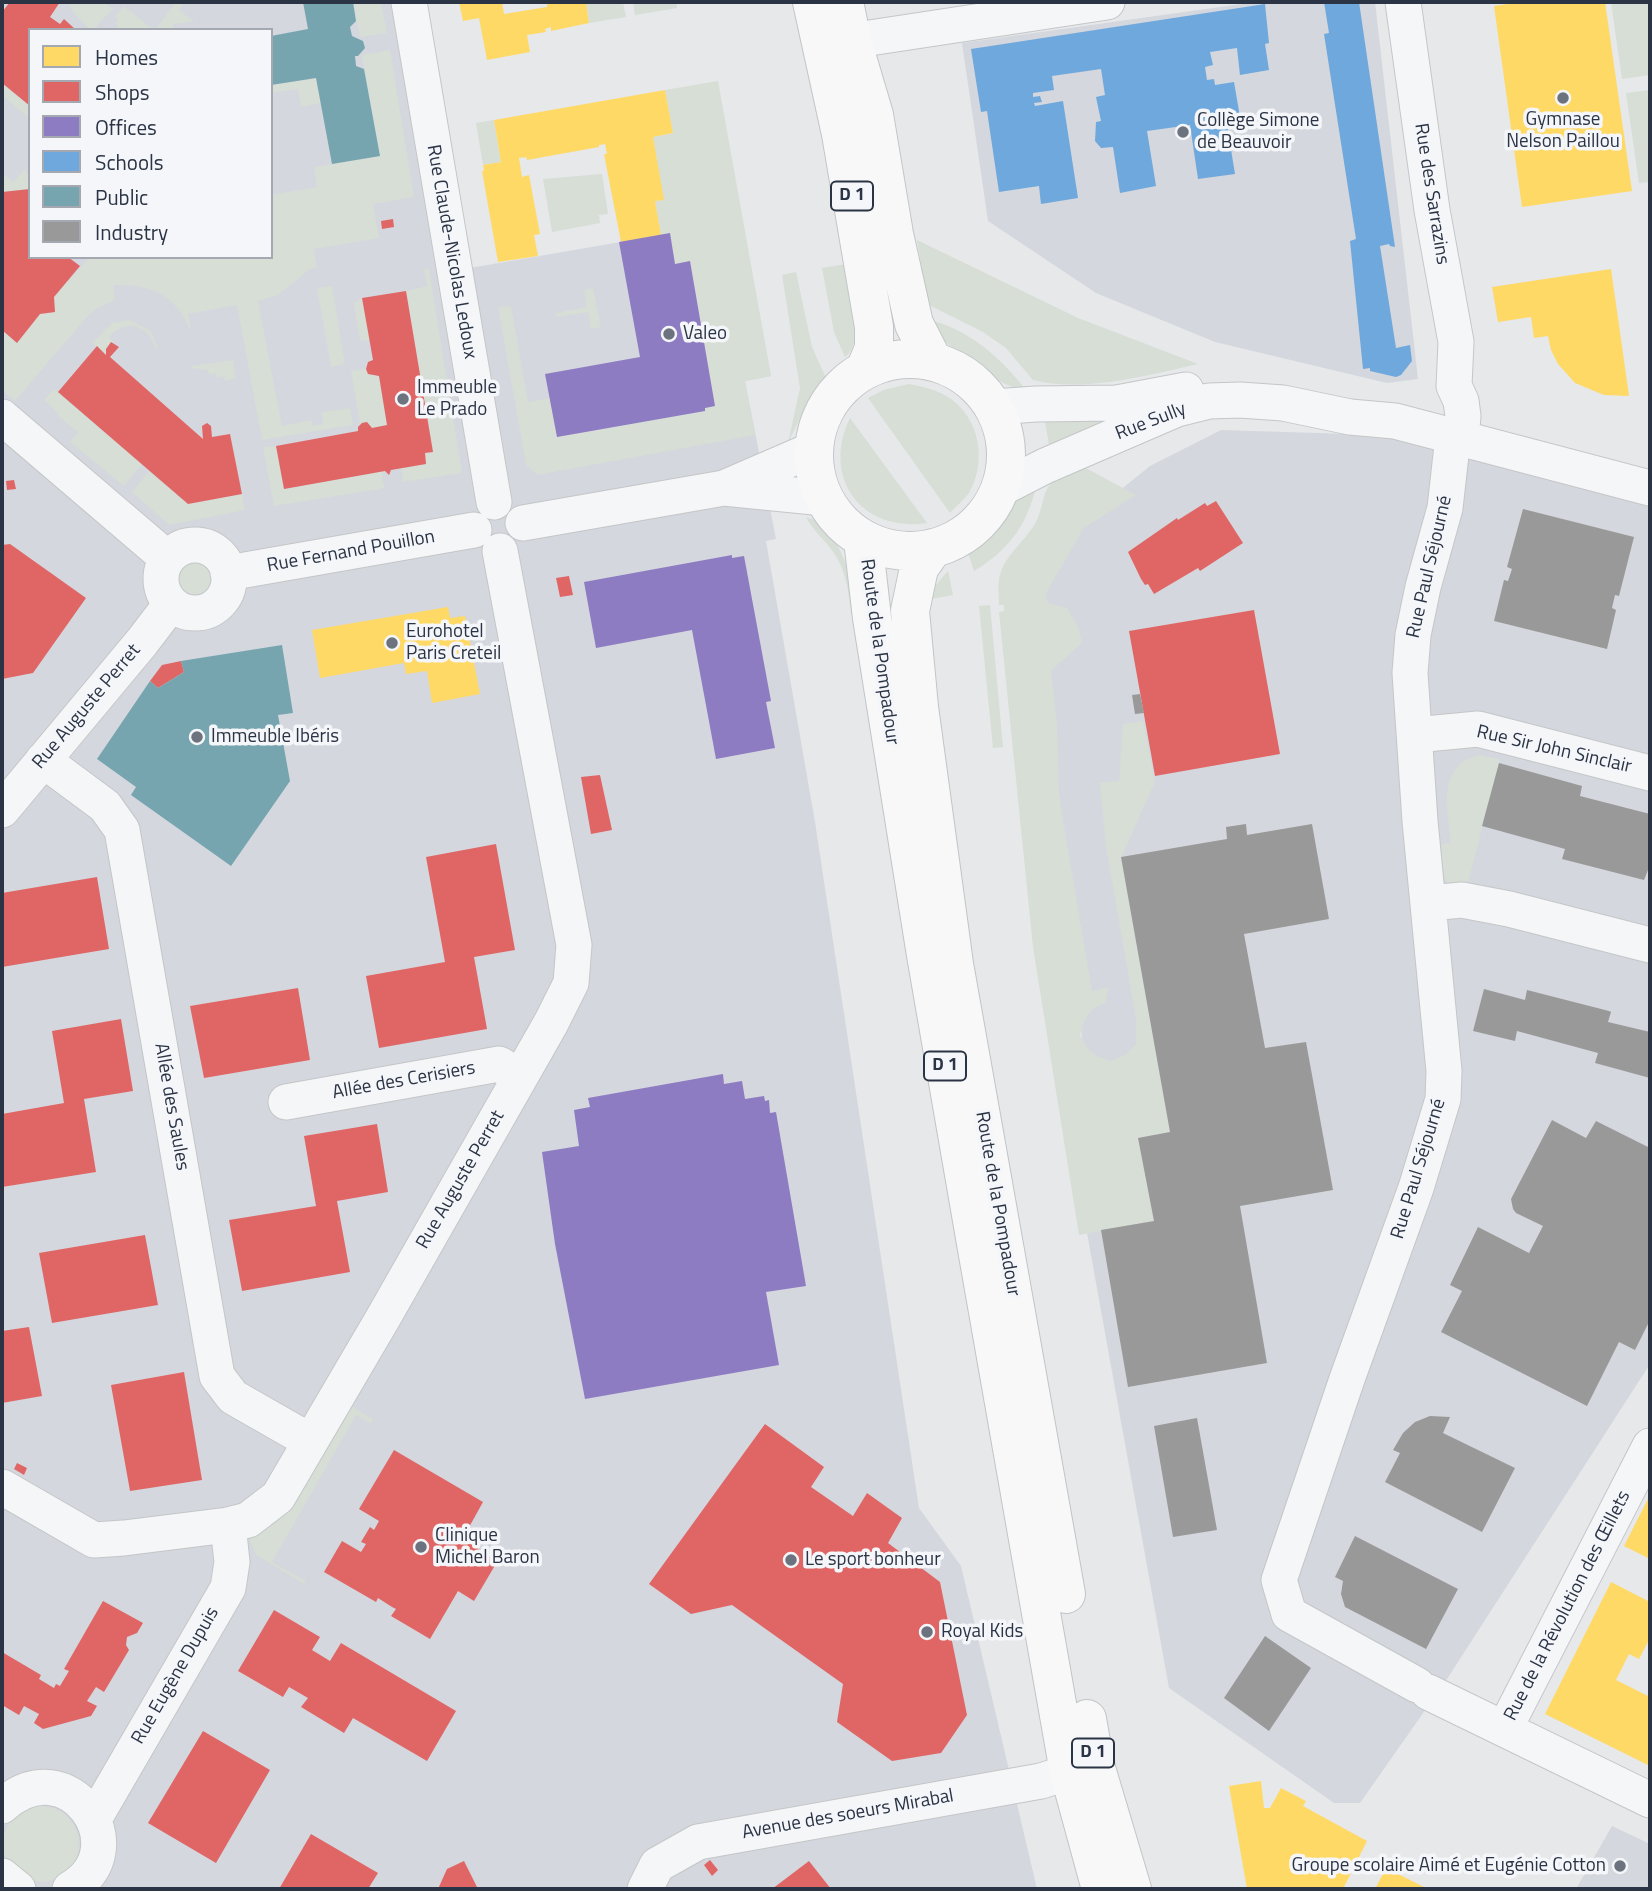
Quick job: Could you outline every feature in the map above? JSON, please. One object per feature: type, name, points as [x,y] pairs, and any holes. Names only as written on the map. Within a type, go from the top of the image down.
[{"type":"main road","name":"D 1","points":[[812,2],[841,134],[874,327],[874,348],[865,370]]},
{"type":"main road","name":"D 1","points":[[844,2],[852,41],[874,115],[894,234],[914,324],[933,362]]},
{"type":"main road","points":[[905,359],[933,362],[963,375],[981,390],[993,407],[1006,444],[1000,489],[978,523],[961,537],[933,548],[904,551],[881,547],[863,539],[837,517],[824,498],[815,470],[817,429],[832,398],[845,384],[865,370],[885,362],[905,359]]},
{"type":"main road","name":"Route de la Pompadour","points":[[863,539],[872,618],[926,955],[1054,1603]]},
{"type":"main road","name":"Route de la Pompadour","points":[[933,548],[919,568],[910,611],[919,707],[954,964],[1054,1603]]},
{"type":"main road","name":"D 1","points":[[1054,1603],[1069,1772],[1101,1889]]},
{"type":"main road","name":"D 1","points":[[1054,1603],[1096,1765],[1132,1889]]},
{"type":"street","name":"Rue Claude-Nicolas Ledoux","points":[[409,2],[494,502]]},
{"type":"street","points":[[863,39],[1107,2]]},
{"type":"street","name":"Rue des Sarrazins","points":[[1403,2],[1432,210],[1455,342],[1454,386],[1440,397],[1433,412],[1448,435]]},
{"type":"street","name":"Rue Sully","points":[[993,407],[1117,403],[1232,382],[1266,382],[1305,387],[1353,400],[1395,421]]},
{"type":"street","name":"Rue Sully","points":[[1000,489],[1045,466],[1177,409],[1209,401],[1240,400],[1283,403],[1350,417],[1395,421],[1650,488]]},
{"type":"street","points":[[2,417],[167,558]]},
{"type":"street","name":"Rue Paul Séjourné","points":[[1448,435],[1445,508],[1423,587],[1413,635],[1410,673],[1444,1071],[1443,1100],[1416,1188],[1346,1379],[1279,1580],[1289,1614],[1422,1688],[1650,1800]]},
{"type":"street","points":[[523,523],[724,488],[814,449]]},
{"type":"street","points":[[724,488],[824,498]]},
{"type":"street","points":[[502,501],[516,509],[523,523],[520,539],[508,549],[487,540],[475,517],[479,510],[502,501]]},
{"type":"street","name":"Rue Fernand Pouillon","points":[[228,573],[487,540]]},
{"type":"street","name":"Rue Auguste Perret","points":[[2,1487],[94,1540],[228,1525],[248,1520],[278,1497],[383,1318],[571,983],[574,945],[487,540]]},
{"type":"street","points":[[197,545],[208,547],[218,554],[228,573],[225,594],[211,609],[190,613],[171,604],[164,596],[160,577],[167,558],[175,550],[197,545]]},
{"type":"street","name":"Rue Auguste Perret","points":[[2,810],[171,604]]},
{"type":"street","name":"Rue Sir John Sinclair","points":[[1415,735],[1478,729],[1650,773]]},
{"type":"street","name":"Allée des Saules","points":[[43,760],[104,806],[122,830],[217,1376],[233,1397],[310,1440]]},
{"type":"street","points":[[1429,903],[1462,900],[1509,909],[1650,945]]},
{"type":"street","name":"Allée des Cerisiers","points":[[286,1102],[499,1065],[520,1077]]},
{"type":"street","name":"Rue de la Révolution des Œillets","points":[[1505,1728],[1647,1460]]},
{"type":"street","name":"Rue Eugène Dupuis","points":[[94,1819],[228,1588],[232,1562],[228,1525]]},
{"type":"street","name":"Avenue des soeurs Mirabal","points":[[645,1889],[657,1865],[698,1842],[1041,1781],[1069,1772]]},
{"type":"street","points":[[2,1805],[21,1791],[43,1786],[77,1797],[94,1819],[98,1848],[92,1868],[79,1884],[70,1889]]},
{"type":"street","points":[[2,1876],[18,1889]]},
{"type":"shaded area","points":[[2,2],[395,2],[441,273],[742,221],[771,376],[745,381],[776,539],[766,541],[815,822],[919,1508],[961,1566],[1037,1889],[2,1889]]},
{"type":"shaded area","points":[[68,2],[103,2],[113,9],[95,28],[88,28]]},
{"type":"shaded area","points":[[176,2],[185,2],[179,10],[195,22],[173,24],[173,28],[156,28]]},
{"type":"shaded area","points":[[353,2],[381,2],[387,33],[360,37]]},
{"type":"shaded area","points":[[586,2],[626,2],[623,3],[626,17],[589,23]]},
{"type":"shaded area","points":[[633,2],[676,2],[677,8],[635,15]]},
{"type":"shaded area","name":"Collège Simone de Beauvoir","points":[[1256,2],[1375,2],[1418,379],[1387,383],[1215,342],[1096,293],[988,221],[962,43]]},
{"type":"shaded area","points":[[1611,2],[1650,2],[1650,75],[1622,79]]},
{"type":"shaded area","points":[[124,6],[152,28],[118,28],[115,16]]},
{"type":"shaded area","points":[[390,50],[414,197],[373,204],[379,238],[314,249],[317,267],[309,270],[278,295],[258,301],[282,426],[312,420],[313,426],[323,424],[322,412],[350,408],[353,425],[262,440],[237,305],[188,314],[191,331],[185,318],[169,300],[150,289],[127,285],[113,285],[115,300],[96,309],[86,318],[15,401],[2,390],[2,330],[17,343],[40,314],[55,312],[54,297],[88,259],[273,259],[273,195],[317,187],[314,167],[380,156],[362,55]]},
{"type":"shaded area","points":[[316,78],[321,103],[301,107],[298,89],[273,93],[273,85]]},
{"type":"shaded area","points":[[718,81],[771,376],[745,381],[755,435],[537,475],[526,465],[498,307],[511,306],[528,402],[550,398],[557,437],[705,411],[705,408],[715,406],[690,262],[675,264],[670,234],[661,235],[655,201],[663,200],[653,137],[673,133],[665,90]]},
{"type":"shaded area","points":[[2,83],[28,104],[28,117],[2,95]]},
{"type":"shaded area","points":[[1650,90],[1650,182],[1639,183],[1626,93]]},
{"type":"shaded area","points":[[494,120],[501,162],[483,165],[476,123]]},
{"type":"shaded area","points":[[25,169],[28,174],[28,189],[2,192],[2,173],[13,182]]},
{"type":"shaded area","points":[[602,174],[608,214],[599,215],[600,223],[552,232],[543,179]]},
{"type":"shaded area","points":[[917,240],[1078,318],[1198,364],[1094,384],[1073,385],[1033,380],[1006,348],[983,332],[931,306],[927,298]]},
{"type":"shaded area","points":[[847,264],[856,327],[855,340],[845,357],[834,332],[822,268]]},
{"type":"shaded area","points":[[424,269],[429,269],[462,473],[402,482],[400,468],[426,464],[425,453],[433,452],[406,291],[427,286]]},
{"type":"shaded area","points":[[796,272],[812,347],[826,378],[807,404],[788,443],[800,388],[782,275]]},
{"type":"shaded area","points":[[332,286],[345,364],[331,367],[317,288]]},
{"type":"shaded area","points":[[593,288],[601,327],[591,329],[588,312],[557,317],[556,313],[587,307],[584,290]]},
{"type":"shaded area","points":[[362,298],[370,340],[360,341],[354,303]]},
{"type":"shaded area","points":[[925,319],[955,329],[982,346],[1005,366],[1026,390],[995,378],[978,363],[945,342]]},
{"type":"shaded area","points":[[130,320],[151,331],[158,349],[155,349],[148,334],[142,329],[129,326],[115,331],[109,337],[114,342],[106,349],[106,355],[92,343],[112,323]]},
{"type":"shaded area","points":[[233,360],[236,378],[225,381],[224,376],[217,378],[216,373],[209,375],[208,370],[191,368],[191,366]]},
{"type":"shaded area","points":[[366,369],[368,374],[379,376],[387,425],[372,428],[367,422],[360,424],[351,371]]},
{"type":"shaded area","points":[[909,384],[936,391],[951,399],[969,418],[978,442],[975,481],[969,493],[950,513],[868,398],[884,390]]},
{"type":"shaded area","points":[[54,389],[142,464],[124,486],[70,442],[78,432],[44,400]]},
{"type":"shaded area","points":[[1136,413],[1051,456],[1044,416]]},
{"type":"shaded area","points":[[850,418],[927,523],[904,524],[883,519],[866,510],[853,496],[844,480],[841,461],[842,440]]},
{"type":"shaded area","points":[[1221,430],[1381,435],[1650,507],[1650,1364],[1447,1679],[1360,1803],[1334,1803],[1169,1688],[1078,1183],[1089,1113],[1041,605],[1046,575],[1082,521],[1150,466]]},
{"type":"shaded area","points":[[276,446],[284,489],[383,471],[385,488],[274,506],[263,447]]},
{"type":"shaded area","points":[[1082,466],[1136,495],[1084,528],[1046,593],[1048,603],[1067,608],[1079,629],[1082,643],[1051,671],[1057,724],[1059,796],[1092,991],[1109,987],[1105,1003],[1088,1015],[1080,1035],[1091,1052],[1110,1061],[1125,1055],[1136,1044],[1136,1019],[1106,847],[1100,783],[1119,781],[1123,724],[1143,721],[1155,782],[1121,858],[1170,1132],[1139,1138],[1154,1221],[1079,1235],[1033,947],[999,612],[1004,611],[1004,605],[999,605],[998,588],[1004,566],[1036,522],[1049,486],[1060,476]]},
{"type":"shaded area","points":[[149,471],[188,504],[242,494],[245,510],[169,525],[132,492]]},
{"type":"shaded area","points":[[1038,478],[1030,508],[1017,532],[999,553],[974,571],[968,553],[995,532],[1024,488]]},
{"type":"shaded area","points":[[806,517],[818,523],[836,543],[853,585],[859,612],[851,614],[841,567],[834,553]]},
{"type":"shaded area","points":[[195,561],[207,567],[213,579],[207,591],[195,597],[183,591],[177,579],[183,567]]},
{"type":"shaded area","points":[[948,571],[953,595],[931,599],[935,586]]},
{"type":"shaded area","points":[[990,605],[1003,747],[993,748],[979,606]]},
{"type":"shaded area","points":[[1480,755],[1500,759],[1467,887],[1447,882],[1439,844],[1451,843],[1447,803],[1450,778],[1456,768],[1466,760]]},
{"type":"shaded area","points":[[351,1406],[373,1419],[371,1424],[356,1415],[272,1562],[306,1581],[304,1584],[256,1555],[249,1538]]},
{"type":"shaded area","points":[[41,1806],[56,1809],[68,1817],[76,1829],[79,1844],[76,1859],[68,1871],[56,1879],[41,1882],[26,1879],[14,1871],[6,1859],[3,1844],[6,1829],[14,1817],[26,1809]]},
{"type":"shaded area","name":"Groupe scolaire Aimé et Eugénie Cotton","points":[[1612,1826],[1650,1844],[1650,1889],[1576,1889]]},
{"type":"building: Homes","points":[[459,2],[502,2],[504,14],[547,7],[547,2],[586,2],[589,23],[551,31],[551,27],[545,29],[546,32],[527,35],[530,52],[487,60],[479,18],[463,21]]},
{"type":"building: Homes","name":"Gymnase Nelson Paillou","points":[[1522,2],[1605,2],[1632,191],[1522,207],[1494,6]]},
{"type":"building: Homes","points":[[665,90],[673,133],[653,137],[664,200],[655,201],[661,235],[621,242],[604,154],[607,154],[605,144],[527,160],[526,157],[519,158],[522,177],[529,175],[540,234],[534,235],[538,256],[498,262],[482,171],[483,165],[501,162],[494,120]]},
{"type":"building: Homes","points":[[1611,269],[1629,396],[1604,395],[1575,383],[1558,364],[1548,336],[1534,338],[1531,317],[1498,322],[1492,287]]},
{"type":"building: Homes","name":"Eurohotel Paris Creteil","points":[[448,607],[450,618],[465,616],[480,694],[432,703],[427,671],[406,674],[404,663],[320,678],[312,630]]},
{"type":"building: Homes","points":[[1648,1499],[1650,1500],[1650,1559],[1624,1546]]},
{"type":"building: Homes","points":[[1611,1582],[1650,1602],[1650,1638],[1639,1659],[1629,1654],[1616,1680],[1650,1697],[1650,1766],[1545,1714]]},
{"type":"building: Homes","points":[[1261,1781],[1264,1808],[1270,1808],[1281,1788],[1306,1801],[1303,1806],[1367,1841],[1343,1889],[1247,1889],[1229,1786]]},
{"type":"building: Homes","points":[[1386,1868],[1428,1889],[1375,1889]]},
{"type":"building: Shops","points":[[10,2],[60,2],[50,17],[60,24],[64,19],[74,28],[28,28],[28,104],[2,83],[2,12]]},
{"type":"building: Shops","points":[[28,189],[28,259],[71,259],[80,266],[54,297],[55,312],[40,314],[17,343],[2,330],[2,192]]},
{"type":"building: Shops","points":[[393,219],[394,227],[382,229],[381,221]]},
{"type":"building: Shops","name":"Immeuble Le Prado","points":[[406,291],[433,452],[425,453],[426,464],[391,470],[389,475],[385,471],[284,489],[276,446],[358,431],[362,423],[367,422],[372,428],[387,425],[379,376],[368,374],[366,369],[368,362],[373,360],[362,298]]},
{"type":"building: Shops","points":[[111,342],[119,347],[110,357],[203,439],[202,426],[207,423],[211,426],[212,437],[230,434],[242,494],[188,504],[58,392],[97,346],[106,355],[106,349]]},
{"type":"building: Shops","points":[[14,480],[16,489],[7,490],[6,481]]},
{"type":"building: Shops","points":[[1216,501],[1243,543],[1200,571],[1198,568],[1154,594],[1141,579],[1128,552],[1177,518],[1178,520],[1205,503],[1207,506]]},
{"type":"building: Shops","points":[[10,544],[86,598],[33,673],[2,679],[2,545]]},
{"type":"building: Shops","points":[[569,576],[573,595],[560,597],[556,578]]},
{"type":"building: Shops","points":[[1254,610],[1280,754],[1155,776],[1129,631]]},
{"type":"building: Shops","points":[[181,661],[184,672],[158,688],[150,681],[162,665]]},
{"type":"building: Shops","points":[[600,775],[612,830],[591,834],[581,777]]},
{"type":"building: Shops","points":[[496,844],[515,950],[474,957],[487,1029],[379,1048],[366,976],[445,962],[426,857]]},
{"type":"building: Shops","points":[[97,877],[109,949],[2,967],[2,893]]},
{"type":"building: Shops","points":[[298,988],[310,1060],[204,1078],[190,1006]]},
{"type":"building: Shops","points":[[121,1019],[133,1091],[84,1099],[96,1172],[2,1187],[2,1114],[64,1103],[52,1031]]},
{"type":"building: Shops","points":[[377,1124],[388,1192],[337,1201],[350,1272],[242,1291],[229,1220],[316,1206],[304,1136]]},
{"type":"building: Shops","points":[[145,1235],[158,1305],[52,1323],[39,1253]]},
{"type":"building: Shops","points":[[29,1327],[42,1396],[2,1403],[2,1331]]},
{"type":"building: Shops","points":[[184,1372],[202,1480],[130,1491],[111,1385]]},
{"type":"building: Shops","points":[[765,1424],[824,1467],[811,1487],[853,1516],[867,1493],[902,1518],[888,1543],[940,1582],[967,1715],[941,1753],[892,1761],[837,1722],[843,1684],[732,1605],[691,1614],[649,1584]]},
{"type":"building: Shops","name":"Clinique Michel Baron","points":[[394,1450],[483,1502],[463,1538],[497,1562],[474,1601],[458,1591],[430,1639],[391,1616],[396,1609],[378,1598],[376,1602],[324,1572],[342,1541],[361,1552],[366,1544],[361,1542],[370,1527],[374,1530],[379,1521],[359,1509]]},
{"type":"building: Shops","points":[[17,1463],[27,1468],[24,1475],[14,1469]]},
{"type":"building: Shops","points":[[103,1601],[143,1623],[137,1633],[127,1637],[126,1645],[129,1650],[104,1692],[96,1687],[87,1701],[97,1706],[91,1716],[43,1729],[34,1723],[39,1714],[24,1706],[19,1715],[2,1705],[2,1652],[41,1675],[39,1679],[54,1688],[56,1684],[60,1686],[69,1671],[64,1669]]},
{"type":"building: Shops","points":[[274,1610],[320,1637],[312,1650],[330,1661],[341,1643],[456,1711],[427,1761],[353,1718],[344,1733],[301,1707],[308,1698],[289,1687],[283,1697],[238,1671]]},
{"type":"building: Shops","points":[[203,1731],[270,1770],[216,1863],[148,1823]]},
{"type":"building: Shops","points":[[311,1834],[378,1873],[368,1889],[279,1889]]},
{"type":"building: Shops","points":[[710,1860],[718,1870],[712,1876],[704,1865]]},
{"type":"building: Shops","points":[[464,1861],[478,1889],[438,1889],[447,1869]]},
{"type":"building: Shops","points":[[809,1861],[831,1889],[772,1889]]},
{"type":"building: Offices","name":"Valeo","points":[[670,233],[675,264],[690,261],[715,406],[705,408],[705,411],[557,437],[545,374],[640,357],[619,242]]},
{"type":"building: Offices","points":[[732,555],[732,558],[744,556],[771,701],[766,702],[775,748],[716,759],[692,630],[596,648],[584,582]]},
{"type":"building: Offices","points":[[723,1074],[724,1084],[742,1081],[745,1099],[764,1096],[765,1101],[769,1100],[770,1113],[776,1112],[806,1286],[766,1292],[779,1365],[585,1399],[555,1244],[542,1152],[579,1146],[574,1110],[590,1107],[588,1098]]},
{"type":"building: Schools","points":[[1324,2],[1359,2],[1395,247],[1389,244],[1380,246],[1396,348],[1410,345],[1412,361],[1401,375],[1396,377],[1370,371],[1370,368],[1363,369],[1350,241],[1356,239],[1324,34],[1329,33]]},
{"type":"building: Schools","points":[[1265,4],[1269,43],[1265,44],[1269,70],[1240,75],[1237,48],[1210,52],[1213,65],[1205,67],[1207,80],[1214,79],[1215,85],[1234,82],[1240,117],[1226,119],[1235,174],[1198,179],[1190,125],[1147,131],[1156,186],[1120,193],[1113,147],[1101,148],[1095,141],[1096,122],[1101,121],[1096,97],[1105,95],[1101,69],[1052,76],[1054,90],[1033,93],[1033,97],[1040,96],[1042,102],[1034,103],[1035,106],[1063,101],[1078,198],[1041,204],[1039,186],[999,192],[987,111],[981,112],[971,49]]},
{"type":"building: Public","points":[[303,2],[353,2],[356,21],[350,27],[352,36],[363,41],[365,48],[355,56],[356,66],[364,69],[380,156],[332,164],[316,78],[273,85],[273,36],[308,29]]},
{"type":"building: Public","name":"Immeuble Ibéris","points":[[282,645],[293,713],[278,715],[290,781],[231,866],[131,795],[136,787],[97,759],[150,681],[158,688],[184,672],[181,661]]},
{"type":"building: Industry","points":[[1523,509],[1634,537],[1619,596],[1615,595],[1612,608],[1616,610],[1607,649],[1494,621],[1504,580],[1508,581],[1512,569],[1507,567]]},
{"type":"building: Industry","points":[[1140,694],[1144,713],[1135,714],[1132,695]]},
{"type":"building: Industry","points":[[1499,763],[1582,786],[1580,796],[1650,814],[1650,871],[1648,870],[1644,880],[1562,859],[1565,849],[1482,826]]},
{"type":"building: Industry","points":[[1246,824],[1247,835],[1312,824],[1329,919],[1244,934],[1265,1048],[1306,1042],[1333,1190],[1240,1206],[1267,1363],[1128,1387],[1101,1230],[1154,1221],[1138,1138],[1170,1132],[1121,857],[1227,839],[1226,827]]},
{"type":"building: Industry","points":[[1484,989],[1525,1000],[1527,990],[1609,1011],[1608,1022],[1650,1032],[1650,1078],[1595,1063],[1598,1053],[1517,1031],[1515,1041],[1473,1031]]},
{"type":"building: Industry","points":[[1552,1120],[1586,1138],[1596,1121],[1650,1148],[1650,1320],[1635,1350],[1619,1342],[1587,1406],[1441,1332],[1462,1291],[1450,1285],[1478,1227],[1529,1253],[1543,1226],[1516,1213],[1511,1199]]},
{"type":"building: Industry","points":[[1430,1416],[1450,1417],[1443,1433],[1515,1468],[1482,1532],[1385,1482],[1400,1453],[1393,1450],[1403,1433],[1415,1422]]},
{"type":"building: Industry","points":[[1197,1418],[1217,1530],[1173,1537],[1154,1426]]},
{"type":"building: Industry","points":[[1355,1536],[1458,1589],[1426,1649],[1345,1607],[1341,1594],[1343,1581],[1335,1577]]},
{"type":"building: Industry","points":[[1265,1636],[1311,1668],[1269,1731],[1224,1698]]},
{"type":"place","name":"Gymnase Nelson Paillou","points":[[1563,98]]},
{"type":"place","name":"Collège Simone de Beauvoir","points":[[1183,132]]},
{"type":"place","name":"Valeo","points":[[669,334]]},
{"type":"place","name":"Immeuble Le Prado","points":[[403,399]]},
{"type":"place","name":"Eurohotel Paris Creteil","points":[[392,643]]},
{"type":"place","name":"Immeuble Ibéris","points":[[197,737]]},
{"type":"place","name":"Clinique Michel Baron","points":[[421,1547]]},
{"type":"place","name":"Le sport bonheur","points":[[791,1560]]},
{"type":"place","name":"Royal Kids","points":[[927,1632]]},
{"type":"place","name":"Groupe scolaire Aimé et Eugénie Cotton","points":[[1620,1866]]}]
